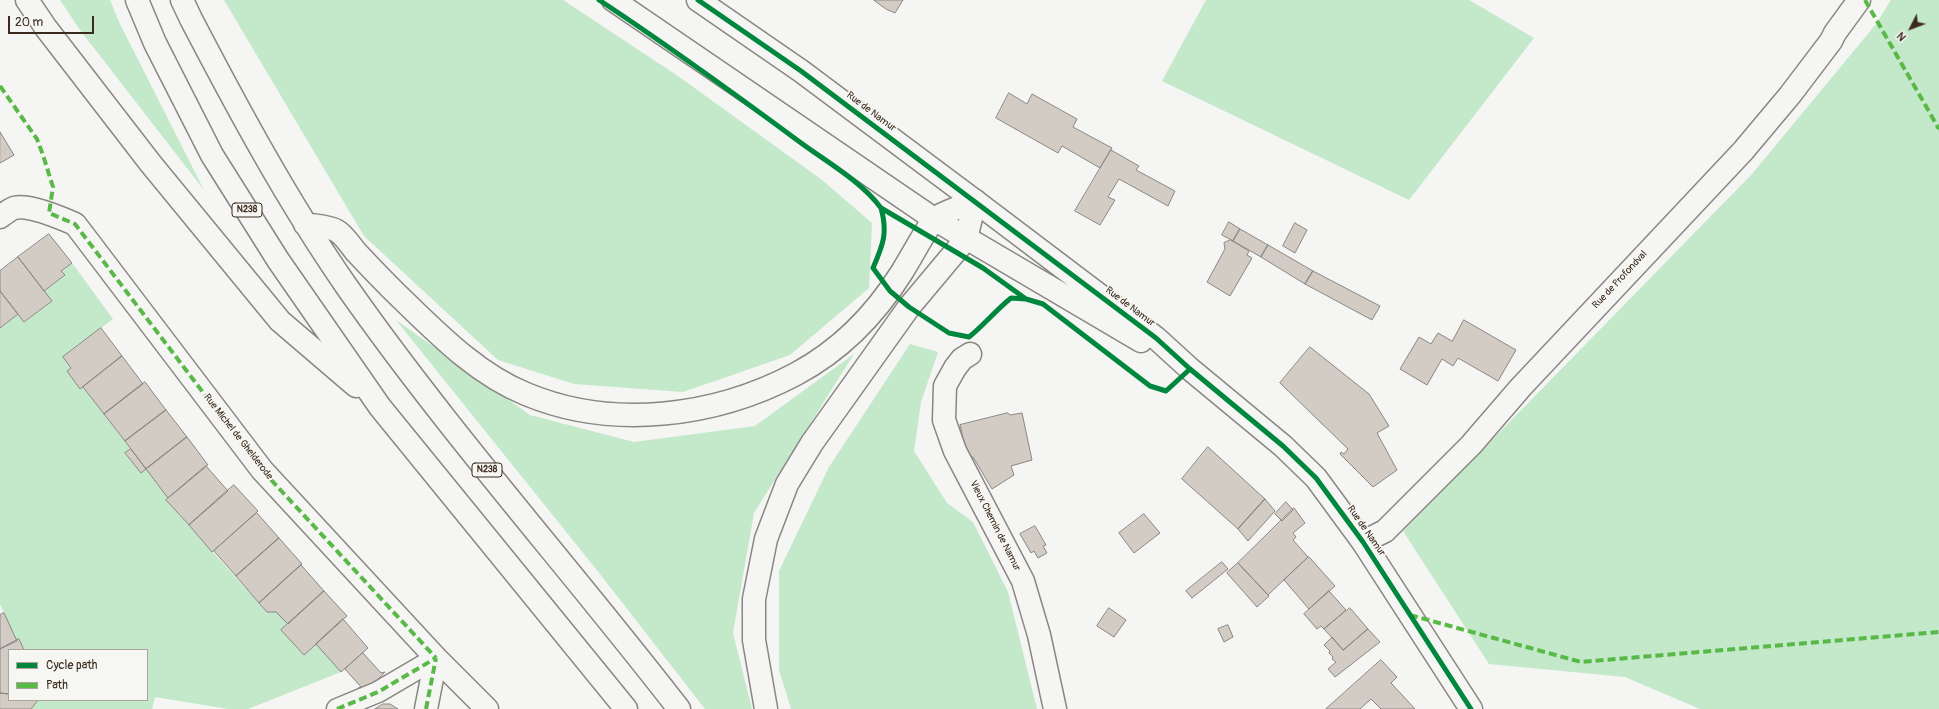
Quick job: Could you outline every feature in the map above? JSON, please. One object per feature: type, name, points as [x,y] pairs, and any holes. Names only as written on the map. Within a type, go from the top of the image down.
[{"type":"main road","points":[[27,0],[46,28],[151,164],[280,321],[380,407]]},
{"type":"main road","name":"N238","points":[[137,0],[155,43],[212,155],[278,260],[380,407],[626,709]]},
{"type":"main road","name":"N238","points":[[182,0],[249,131],[305,224],[347,288],[413,378],[679,709]]},
{"type":"main road","name":"Rue de Namur","points":[[613,0],[934,219],[1190,369]]},
{"type":"main road","name":"Rue de Namur","points":[[698,0],[801,71],[976,201],[1156,338],[1190,369],[1283,446],[1316,478],[1363,542],[1471,709]]},
{"type":"main road","name":"Rue de Profondval","points":[[1363,542],[1384,531],[1471,446],[1521,387],[1743,151],[1831,41],[1835,33],[1859,0]]},
{"type":"main road","points":[[305,224],[337,230],[387,285],[461,354],[500,380],[525,394],[564,407],[602,414],[645,416],[692,410],[760,391],[797,374],[825,356],[839,346],[867,320],[885,297],[934,219],[976,201]]},
{"type":"main road","points":[[766,709],[754,640],[754,599],[766,539],[787,484],[812,443],[910,307],[966,239],[976,201]]},
{"type":"main road","name":"Rue Michel de Ghelderode","points":[[0,217],[14,208],[21,208],[49,213],[75,224],[262,470],[436,658],[487,709]]},
{"type":"main road","name":"Vieux Chemin de Namur","points":[[970,354],[962,359],[945,386],[944,420],[955,450],[1023,581],[1039,635],[1055,709]]},
{"type":"main road","points":[[426,709],[436,658]]},
{"type":"street","points":[[337,709],[378,692],[436,658]]},
{"type":"green space","points":[[60,0],[110,0],[119,22],[204,190],[80,30]]},
{"type":"green space","points":[[224,0],[563,0],[678,76],[822,180],[872,223],[869,288],[790,355],[683,392],[574,384],[498,360],[364,236]]},
{"type":"green space","points":[[1206,0],[1469,0],[1534,38],[1409,200],[1162,81]]},
{"type":"green space","points":[[1891,0],[1939,0],[1939,709],[1700,709],[1625,677],[1489,664],[1403,531],[1752,174],[1876,24]]},
{"type":"green space","points":[[72,263],[113,319],[63,357],[71,368],[67,371],[80,389],[83,387],[131,449],[125,453],[141,473],[146,469],[168,498],[166,500],[267,612],[276,612],[288,624],[281,630],[304,655],[316,644],[341,672],[248,709],[228,709],[155,697],[152,709],[31,709],[37,701],[148,701],[148,649],[24,649],[19,639],[16,640],[0,604],[0,328],[18,314],[25,322],[52,301],[44,291],[65,276],[61,271]]},
{"type":"green space","points":[[396,320],[530,415],[634,442],[755,426],[854,354],[754,513],[733,633],[752,709],[705,709],[600,574]]},
{"type":"green space","points":[[910,344],[938,352],[921,402],[914,451],[947,503],[973,522],[1008,592],[1037,709],[791,709],[779,670],[779,571],[829,467]]},
{"type":"building","points":[[874,0],[903,0],[895,13],[886,9]]},
{"type":"building","points":[[1009,93],[1027,104],[1032,94],[1077,119],[1073,127],[1112,148],[1100,168],[1062,146],[1058,153],[996,118]]},
{"type":"building","points":[[0,132],[14,155],[0,163]]},
{"type":"building","points":[[1111,150],[1139,166],[1136,170],[1175,191],[1168,206],[1119,179],[1108,197],[1115,200],[1100,225],[1075,211]]},
{"type":"building","points":[[1229,222],[1240,229],[1233,241],[1222,235]]},
{"type":"building","points":[[1295,223],[1307,230],[1295,253],[1283,246]]},
{"type":"building","points":[[1240,229],[1268,245],[1261,257],[1233,241]]},
{"type":"building","points":[[49,234],[72,263],[61,271],[65,275],[44,291],[18,257]]},
{"type":"building","points":[[1231,240],[1249,251],[1247,255],[1252,258],[1230,296],[1207,282],[1225,249],[1224,243]]},
{"type":"building","points":[[1268,245],[1313,271],[1305,284],[1261,257]]},
{"type":"building","points":[[18,257],[52,301],[24,322],[0,291],[0,271]]},
{"type":"building","points":[[1313,271],[1380,306],[1372,320],[1305,284]]},
{"type":"building","points":[[0,291],[18,314],[0,328]]},
{"type":"building","points":[[1464,320],[1516,350],[1498,381],[1458,358],[1453,366],[1442,359],[1427,385],[1400,369],[1419,337],[1431,344],[1438,333],[1452,341]]},
{"type":"building","points":[[101,328],[122,356],[80,389],[67,371],[71,368],[63,357]]},
{"type":"building","points":[[1310,347],[1369,394],[1389,426],[1377,433],[1397,470],[1373,487],[1340,454],[1341,452],[1344,454],[1348,449],[1280,383]]},
{"type":"building","points":[[122,356],[143,384],[104,414],[83,387]]},
{"type":"building","points":[[145,382],[166,410],[125,441],[104,414]]},
{"type":"building","points":[[166,410],[187,437],[146,469],[125,441]]},
{"type":"building","points":[[1008,413],[1010,415],[1022,413],[1032,460],[1011,466],[1014,475],[992,489],[973,457],[968,459],[960,425]]},
{"type":"building","points":[[187,437],[208,465],[168,498],[146,469]]},
{"type":"building","points":[[1208,447],[1265,499],[1238,529],[1182,479]]},
{"type":"building","points":[[131,449],[146,469],[141,473],[125,453]]},
{"type":"building","points":[[206,466],[228,491],[189,525],[166,500]]},
{"type":"building","points":[[234,485],[258,511],[212,552],[189,525]]},
{"type":"building","points":[[1265,499],[1275,511],[1248,541],[1238,529]]},
{"type":"building","points":[[1286,502],[1293,510],[1282,521],[1275,514]]},
{"type":"building","points":[[1294,508],[1305,523],[1293,533],[1296,537],[1293,540],[1308,557],[1268,595],[1238,563]]},
{"type":"building","points":[[257,513],[279,538],[236,576],[214,551]]},
{"type":"building","points":[[1144,514],[1160,533],[1134,553],[1119,533]]},
{"type":"building","points":[[1035,526],[1046,545],[1043,546],[1047,553],[1038,558],[1034,551],[1031,553],[1020,534]]},
{"type":"building","points":[[279,538],[302,564],[259,603],[236,576]]},
{"type":"building","points":[[1309,557],[1335,586],[1309,609],[1284,580]]},
{"type":"building","points":[[1222,562],[1228,569],[1192,598],[1186,591]]},
{"type":"building","points":[[1238,563],[1269,596],[1257,607],[1227,573]]},
{"type":"building","points":[[301,565],[324,591],[288,624],[276,612],[267,612],[259,603]]},
{"type":"building","points":[[324,591],[347,616],[304,655],[281,630]]},
{"type":"building","points":[[1329,591],[1346,610],[1324,629],[1321,626],[1317,629],[1304,614]]},
{"type":"building","points":[[1109,608],[1126,620],[1114,637],[1097,626]]},
{"type":"building","points":[[1350,608],[1368,629],[1343,650],[1324,629]]},
{"type":"building","points":[[4,613],[17,641],[0,649],[0,615]]},
{"type":"building","points":[[343,619],[368,648],[341,672],[316,644]]},
{"type":"building","points":[[1228,625],[1233,637],[1224,642],[1218,629]]},
{"type":"building","points":[[1368,629],[1380,642],[1335,677],[1328,669],[1336,662],[1332,659],[1333,657],[1329,653],[1330,651],[1324,645],[1332,637],[1343,650]]},
{"type":"building","points":[[19,639],[24,649],[8,649],[8,694],[0,693],[0,649]]},
{"type":"building","points":[[363,653],[381,673],[385,672],[373,685],[359,690],[358,688],[361,687],[345,669]]},
{"type":"building","points":[[1381,660],[1397,677],[1391,683],[1415,709],[1381,709],[1371,699],[1360,709],[1326,709]]},
{"type":"building","points":[[0,693],[8,694],[8,701],[37,701],[31,709],[0,709]]},
{"type":"building","points":[[383,704],[390,704],[398,709],[375,709]]},
{"type":"marked path","points":[[1865,0],[1939,129]]},
{"type":"marked path","points":[[0,86],[37,139],[53,187],[49,213],[75,224],[262,470],[436,658]]},
{"type":"marked path","points":[[1410,615],[1581,662],[1939,632]]},
{"type":"marked path","points":[[337,709],[378,692],[436,658]]},
{"type":"marked path","points":[[426,709],[436,658]]},
{"type":"cycle path","points":[[599,0],[674,51],[842,171],[873,198],[881,208],[983,268],[1026,299]]},
{"type":"cycle path","points":[[698,0],[801,71],[1156,338],[1190,369],[1283,446],[1316,478],[1363,542],[1471,709]]},
{"type":"cycle path","points":[[881,208],[884,232],[882,246],[873,268],[890,291],[909,307],[949,333],[969,337],[1011,298],[1026,299],[1043,304],[1150,386],[1166,391],[1190,369]]}]
